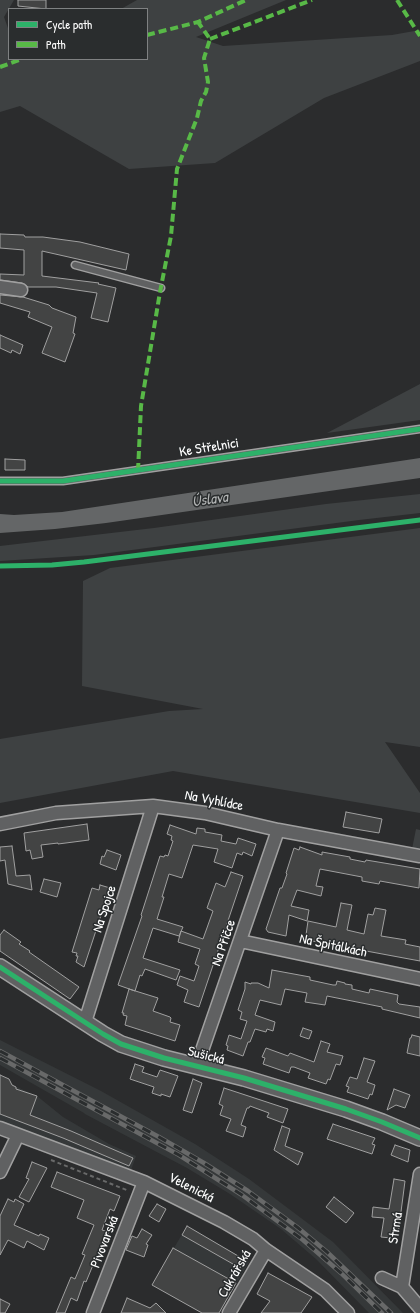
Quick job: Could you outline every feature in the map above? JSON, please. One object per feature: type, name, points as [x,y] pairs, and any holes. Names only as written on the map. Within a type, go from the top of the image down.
[{"type":"street","points":[[0,287],[21,290]]},
{"type":"street","name":"Na Vyhlídce","points":[[0,824],[56,814],[153,806],[205,813],[278,830],[420,856]]},
{"type":"street","name":"Na Spojce","points":[[85,1022],[153,806]]},
{"type":"street","name":"Na Příčce","points":[[197,1065],[278,830]]},
{"type":"street","name":"Na Špitálkách","points":[[240,941],[420,979]]},
{"type":"street","name":"Sušická","points":[[0,967],[103,1034],[121,1044],[164,1058],[197,1065],[346,1109],[420,1138]]},
{"type":"street","name":"Velenická","points":[[0,1128],[144,1182],[224,1222],[253,1239],[266,1250],[325,1290],[348,1313]]},
{"type":"street","points":[[0,1172],[18,1135]]},
{"type":"street","name":"Strmá","points":[[402,1287],[420,1174]]},
{"type":"street","name":"Pivovarská","points":[[93,1313],[144,1182]]},
{"type":"street","name":"Cukrářská","points":[[229,1313],[266,1250]]},
{"type":"street","points":[[382,1278],[402,1287],[420,1308]]},
{"type":"lane","points":[[75,265],[161,288]]},
{"type":"lane","name":"Ke Střelnici","points":[[0,481],[63,481],[420,429]]},
{"type":"path","points":[[50,1160],[139,1195]]},
{"type":"shaded area","points":[[0,0],[14,0],[4,17],[8,28],[8,60],[148,60],[148,8],[123,8],[137,0],[286,0],[196,37],[223,46],[392,35],[420,30],[420,61],[324,98],[215,163],[129,169],[20,106],[0,112]]},
{"type":"shaded area","points":[[420,384],[420,420],[327,433]]},
{"type":"shaded area","points":[[420,494],[420,513],[94,555],[0,561],[0,546],[154,528],[326,504]]},
{"type":"shaded area","points":[[420,528],[420,747],[385,742],[420,793],[420,813],[173,771],[0,803],[0,739],[169,711],[203,709],[82,686],[83,581],[110,568]]},
{"type":"shaded area","points":[[416,829],[420,830],[420,851],[412,849]]},
{"type":"shaded area","points":[[0,1040],[101,1091],[195,1144],[249,1179],[333,1242],[403,1313],[369,1313],[316,1259],[281,1229],[230,1194],[187,1168],[85,1114],[0,1065]]},
{"type":"shaded area","points":[[0,1075],[9,1079],[8,1083],[37,1096],[63,1117],[109,1144],[136,1156],[129,1176],[0,1128]]},
{"type":"shaded area","points":[[187,1226],[249,1262],[219,1313],[201,1313],[152,1285]]},
{"type":"water","name":"Úslava","points":[[420,458],[420,478],[106,523],[0,533],[0,514],[14,515],[62,512]]},
{"type":"building","points":[[18,0],[46,0],[46,8],[18,6]]},
{"type":"building","points":[[0,234],[24,235],[25,237],[43,237],[80,242],[129,254],[126,270],[42,251],[42,276],[99,283],[98,284],[116,288],[108,322],[91,318],[97,293],[56,287],[28,287],[22,283],[0,280],[0,274],[24,275],[24,250],[0,248]]},
{"type":"building","points":[[0,295],[23,297],[49,305],[52,308],[76,317],[73,333],[75,334],[65,362],[42,353],[52,327],[28,317],[30,312],[0,303]]},
{"type":"building","points":[[0,335],[23,345],[20,354],[12,350],[11,353],[0,348]]},
{"type":"building","points":[[5,459],[25,460],[25,470],[5,470]]},
{"type":"building","points":[[346,812],[382,819],[379,833],[343,827]]},
{"type":"building","points":[[87,824],[89,840],[41,845],[43,857],[32,859],[30,850],[26,851],[24,833]]},
{"type":"building","points":[[170,825],[196,834],[197,828],[205,829],[205,832],[222,835],[221,841],[236,844],[238,838],[256,844],[252,856],[243,852],[242,855],[237,853],[232,868],[214,862],[218,849],[193,845],[182,878],[169,874],[157,919],[183,927],[179,936],[153,928],[143,958],[180,970],[176,980],[145,969],[142,976],[140,975],[135,991],[118,985],[142,916],[141,915],[160,856],[168,856],[173,841],[171,840],[172,836],[167,834]]},
{"type":"building","points":[[12,846],[16,876],[30,875],[32,890],[8,884],[5,860],[0,861],[0,847]]},
{"type":"building","points":[[300,847],[322,855],[322,852],[350,857],[350,859],[365,862],[366,860],[420,869],[419,888],[380,881],[379,884],[362,881],[362,877],[320,869],[316,886],[323,887],[321,896],[297,890],[291,906],[309,910],[307,921],[289,915],[286,936],[268,932],[266,929],[280,888],[282,888],[287,874],[286,873],[294,848],[299,850]]},
{"type":"building","points":[[107,850],[121,855],[116,870],[100,864],[102,856],[104,857]]},
{"type":"building","points":[[231,872],[243,876],[199,1007],[184,1002],[188,990],[177,985],[180,976],[194,981],[199,966],[195,964],[200,949],[178,942],[181,931],[203,939],[213,911],[207,908],[216,883],[225,887]]},
{"type":"building","points":[[44,879],[61,883],[57,897],[40,892]]},
{"type":"building","points":[[100,885],[110,888],[84,967],[76,962],[78,956],[76,956],[77,953],[72,952],[92,888],[99,890]]},
{"type":"building","points":[[341,903],[352,905],[347,930],[364,934],[368,914],[373,915],[375,908],[386,910],[381,936],[406,940],[405,944],[420,947],[420,961],[307,940],[308,936],[306,935],[308,921],[336,927]]},
{"type":"building","points":[[4,930],[21,942],[19,944],[30,951],[29,952],[79,987],[70,999],[0,951],[0,935]]},
{"type":"building","points":[[272,970],[310,977],[310,980],[333,985],[336,985],[337,981],[352,985],[352,989],[369,993],[370,989],[398,995],[397,1002],[399,1004],[420,1007],[420,1018],[382,1009],[382,1007],[327,996],[325,1005],[305,1002],[307,993],[285,989],[281,1005],[260,1000],[255,1015],[275,1022],[273,1031],[267,1029],[266,1032],[255,1029],[243,1056],[227,1050],[228,1046],[226,1045],[229,1035],[241,1039],[247,1021],[240,1019],[242,1012],[238,1010],[245,989],[245,982],[251,984],[258,983],[269,988]]},
{"type":"building","points":[[129,989],[158,998],[153,1011],[170,1017],[170,1022],[180,1025],[175,1041],[125,1025],[127,1016],[123,1015],[124,1013],[122,1013]]},
{"type":"building","points":[[303,1028],[312,1031],[309,1039],[300,1036]]},
{"type":"building","points":[[412,1035],[420,1037],[420,1056],[407,1053]]},
{"type":"building","points":[[321,1041],[330,1044],[327,1052],[343,1056],[340,1065],[336,1064],[330,1080],[328,1079],[326,1084],[308,1078],[310,1073],[294,1067],[291,1067],[289,1073],[263,1064],[265,1058],[262,1057],[266,1048],[288,1056],[290,1053],[314,1062]]},
{"type":"building","points":[[364,1058],[375,1061],[367,1082],[375,1085],[372,1095],[370,1094],[368,1099],[347,1092],[349,1087],[346,1086],[350,1077],[357,1079]]},
{"type":"building","points":[[135,1064],[144,1067],[142,1072],[157,1077],[160,1070],[178,1076],[170,1097],[152,1093],[154,1087],[130,1079]]},
{"type":"building","points":[[0,1075],[9,1079],[16,1089],[37,1096],[30,1115],[133,1158],[129,1166],[63,1138],[0,1114]]},
{"type":"building","points":[[193,1079],[202,1083],[192,1113],[183,1110]]},
{"type":"building","points":[[224,1088],[288,1109],[283,1123],[267,1117],[269,1113],[250,1106],[247,1108],[241,1125],[246,1127],[243,1137],[226,1131],[231,1119],[220,1115],[223,1106],[219,1104]]},
{"type":"building","points":[[394,1089],[410,1095],[405,1108],[396,1105],[387,1110]]},
{"type":"building","points":[[333,1124],[375,1138],[372,1144],[375,1145],[372,1154],[327,1139]]},
{"type":"building","points":[[282,1126],[290,1129],[285,1146],[303,1153],[298,1165],[274,1150]]},
{"type":"building","points":[[395,1145],[410,1150],[408,1162],[391,1155]]},
{"type":"building","points":[[32,1162],[47,1168],[29,1202],[19,1197],[29,1179],[26,1178]]},
{"type":"building","points":[[57,1172],[120,1196],[114,1211],[110,1209],[102,1230],[109,1232],[95,1266],[93,1265],[86,1282],[84,1281],[77,1301],[71,1298],[65,1313],[56,1313],[71,1277],[75,1279],[85,1255],[82,1254],[94,1225],[77,1218],[84,1200],[51,1187]]},
{"type":"building","points":[[394,1179],[405,1181],[398,1235],[391,1234],[391,1238],[381,1237],[384,1218],[372,1217],[373,1207],[389,1209]]},
{"type":"building","points":[[334,1197],[354,1213],[346,1223],[326,1207]]},
{"type":"building","points":[[8,1199],[14,1202],[15,1199],[24,1204],[14,1225],[39,1236],[40,1234],[49,1238],[44,1250],[27,1241],[24,1248],[8,1240],[0,1255],[0,1216]]},
{"type":"building","points":[[157,1204],[166,1209],[159,1222],[149,1216]]},
{"type":"building","points":[[187,1226],[245,1260],[240,1268],[182,1235]]},
{"type":"building","points":[[142,1229],[152,1235],[146,1244],[148,1245],[144,1257],[126,1250],[132,1236],[137,1238]]},
{"type":"building","points":[[173,1248],[236,1283],[219,1313],[202,1313],[152,1285]]},
{"type":"building","points":[[268,1273],[312,1297],[301,1313],[261,1313],[270,1301],[257,1294]]},
{"type":"building","points":[[127,1298],[150,1308],[156,1303],[166,1313],[121,1313]]},
{"type":"building","points":[[0,1299],[10,1304],[5,1313],[0,1313]]},
{"type":"railway","points":[[0,1051],[159,1137],[248,1191],[297,1227],[327,1252],[391,1313]]},
{"type":"railway","points":[[0,1058],[179,1155],[242,1195],[303,1240],[341,1273],[382,1313]]},
{"type":"marked path","points":[[148,35],[198,22],[246,0]]},
{"type":"marked path","points":[[210,39],[312,0]]},
{"type":"marked path","points":[[397,0],[420,36]]},
{"type":"marked path","points":[[138,471],[141,406],[171,236],[177,169],[197,118],[208,82],[204,58],[210,39],[198,22]]},
{"type":"marked path","points":[[0,67],[19,60]]},
{"type":"cycle path","points":[[0,481],[63,481],[420,429]]},
{"type":"cycle path","points":[[0,566],[52,565],[84,562],[420,520]]},
{"type":"cycle path","points":[[0,967],[103,1034],[121,1044],[164,1058],[244,1078],[346,1109],[420,1138]]}]
